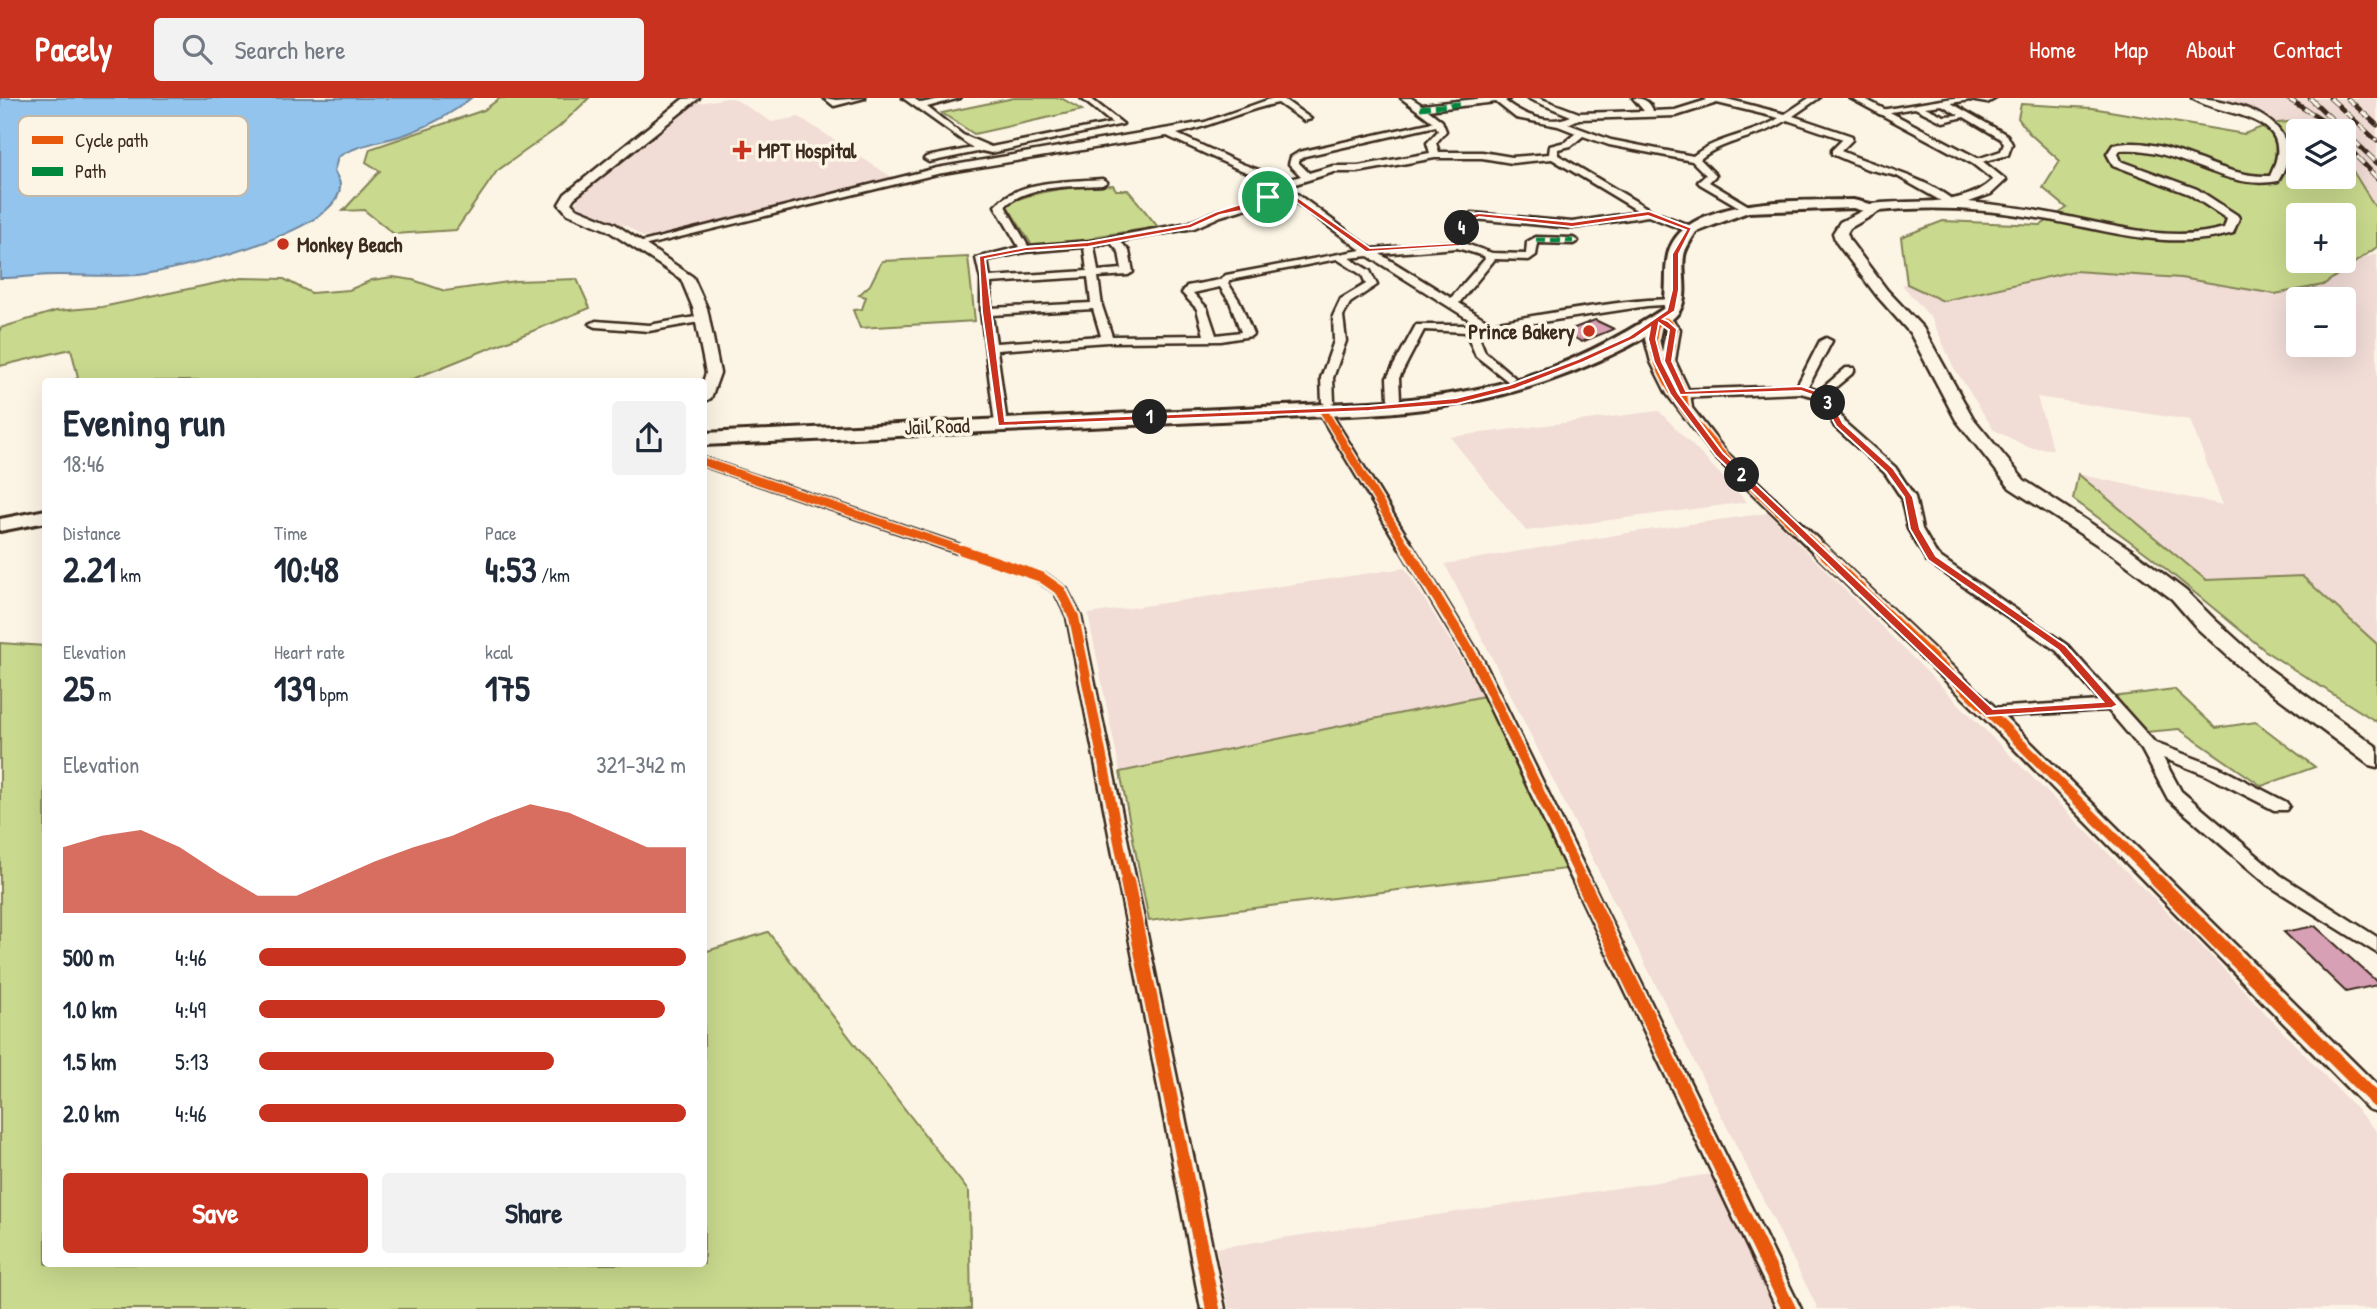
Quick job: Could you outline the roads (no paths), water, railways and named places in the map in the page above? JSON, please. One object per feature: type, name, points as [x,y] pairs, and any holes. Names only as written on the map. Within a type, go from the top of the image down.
[{"type":"main road","points":[[1656,320],[1671,311],[1674,302],[1676,254],[1690,229],[1746,208],[1853,204],[1870,208],[1871,212],[1844,225],[1840,233],[1843,242],[1882,293],[1917,331],[1965,420],[2017,484],[2123,553],[2179,595],[2206,624],[2260,673],[2377,759]]},
{"type":"main road","name":"Jail Road","points":[[707,431],[1431,404],[1483,395],[1581,361],[1632,338],[1656,320]]},
{"type":"main road","name":"Jail Road","points":[[1326,406],[1453,392],[1509,378],[1656,320]]},
{"type":"main road","name":"Jail Road","points":[[707,439],[1001,420]]},
{"type":"main road","points":[[0,517],[42,509]]},
{"type":"main road","points":[[0,525],[42,517]]},
{"type":"street","points":[[694,98],[569,195],[565,204],[572,211],[611,227],[687,277],[694,288],[713,373],[707,390]]},
{"type":"street","points":[[828,98],[834,103],[861,98]]},
{"type":"street","points":[[907,98],[979,149]]},
{"type":"street","points":[[921,106],[956,98]]},
{"type":"street","points":[[929,159],[979,149],[1005,148],[1119,124],[1085,98]]},
{"type":"street","points":[[1405,98],[1438,123],[1442,131],[1431,143],[1435,155]]},
{"type":"street","points":[[1420,108],[1508,98]]},
{"type":"street","points":[[1531,98],[1578,116]]},
{"type":"street","points":[[1637,98],[1647,106],[1649,113]]},
{"type":"street","points":[[1695,159],[1706,150],[1768,129],[1815,98]]},
{"type":"street","points":[[1560,124],[1578,116],[1676,113],[1716,99],[1787,117],[1849,138],[1835,152],[1870,167],[1900,174],[1953,204],[1987,192],[2000,180],[1977,162],[1855,98]]},
{"type":"street","points":[[1879,111],[1970,98],[1987,101],[1992,98]]},
{"type":"street","points":[[1870,208],[1953,204],[2032,213],[2168,237],[2195,239],[2215,236],[2228,230],[2233,218],[2220,206],[2194,192],[2117,163],[2112,154],[2118,147],[2147,146],[2184,154],[2232,176],[2251,180],[2274,179],[2279,171],[2283,149],[2269,124],[2240,111],[2197,98]]},
{"type":"street","points":[[639,244],[937,171],[1208,124],[1278,99],[1307,119]]},
{"type":"street","points":[[1497,99],[1519,116],[1560,124],[1580,134],[1609,142],[1695,159],[1711,175],[1703,182],[1746,208]]},
{"type":"street","points":[[1945,103],[1971,116],[1978,123]]},
{"type":"street","points":[[1932,105],[1978,123],[2004,137],[2008,144],[2005,153],[1977,162]]},
{"type":"street","points":[[1915,106],[1944,119],[1961,117]]},
{"type":"street","points":[[1307,176],[1294,164],[1294,159],[1302,154],[1438,123]]},
{"type":"street","points":[[1168,133],[1287,187],[1368,251],[1489,327]]},
{"type":"street","points":[[1554,156],[1553,148],[1568,144],[1580,134]]},
{"type":"street","points":[[1001,420],[986,312],[986,280],[981,258],[1026,249],[1088,244],[1191,226],[1218,214],[1237,210],[1307,176],[1333,169],[1358,169],[1435,155],[1482,155],[1512,160],[1554,156],[1649,213],[1690,229]]},
{"type":"street","points":[[1026,249],[1000,206],[1004,199],[1062,186],[1102,182]]},
{"type":"street","points":[[1458,245],[1464,223],[1472,216],[1572,225],[1649,213]]},
{"type":"street","points":[[986,280],[1128,272],[1124,251],[1112,239]]},
{"type":"street","points":[[1211,338],[1202,308],[1186,293],[1191,288],[1223,283],[1226,278],[1246,272],[1368,251],[1458,245],[1490,256],[1529,257],[1532,242],[1536,240],[1573,241]]},
{"type":"street","points":[[1088,244],[1097,306],[1108,340]]},
{"type":"street","points":[[1339,256],[1366,273],[1371,278],[1372,285],[1345,301],[1338,316],[1340,341],[1327,378],[1326,406],[1476,662],[1789,1309]]},
{"type":"street","points":[[1452,305],[1464,287],[1480,275],[1490,256]]},
{"type":"street","points":[[991,347],[1108,340],[1211,338],[1247,334],[1235,302],[1223,283]]},
{"type":"street","points":[[1394,399],[1393,378],[1420,327],[1470,329],[1647,303],[1674,302]]},
{"type":"street","points":[[986,312],[1097,306]]},
{"type":"street","points":[[596,324],[649,328],[701,319]]},
{"type":"street","points":[[1656,320],[1652,339],[1658,362],[1720,454],[1990,713],[2377,1101]]},
{"type":"street","points":[[1470,329],[1480,354],[1509,378]]},
{"type":"street","points":[[1801,389],[1826,341]]},
{"type":"street","points":[[1850,370],[1825,390],[1825,396],[1839,424],[1889,470],[1908,497],[1915,529],[1932,558],[2062,648],[2149,747],[2174,794],[2274,880],[2377,946]]},
{"type":"street","points":[[1681,398],[1801,389],[1825,396]]},
{"type":"street","points":[[707,463],[1041,577],[1061,591],[1074,617],[1213,1309]]},
{"type":"street","points":[[1990,713],[2112,705]]},
{"type":"street","points":[[2149,747],[2212,771],[2280,806]]},
{"type":"water","points":[[0,98],[471,98],[449,114],[425,126],[338,157],[334,172],[339,192],[326,210],[299,227],[264,242],[188,265],[138,275],[0,278]]},
{"type":"railway","points":[[2287,98],[2321,119]]},
{"type":"railway","points":[[2310,98],[2377,163]]},
{"type":"railway","points":[[2330,98],[2377,141]]},
{"type":"railway","points":[[2347,98],[2377,125]]},
{"type":"railway","points":[[2356,156],[2377,178]]},
{"type":"place","name":"MPT Hospital","points":[[742,150]]},
{"type":"place","name":"Monkey Beach","points":[[283,244]]},
{"type":"place","name":"Prince Bakery","points":[[1589,331]]}]
